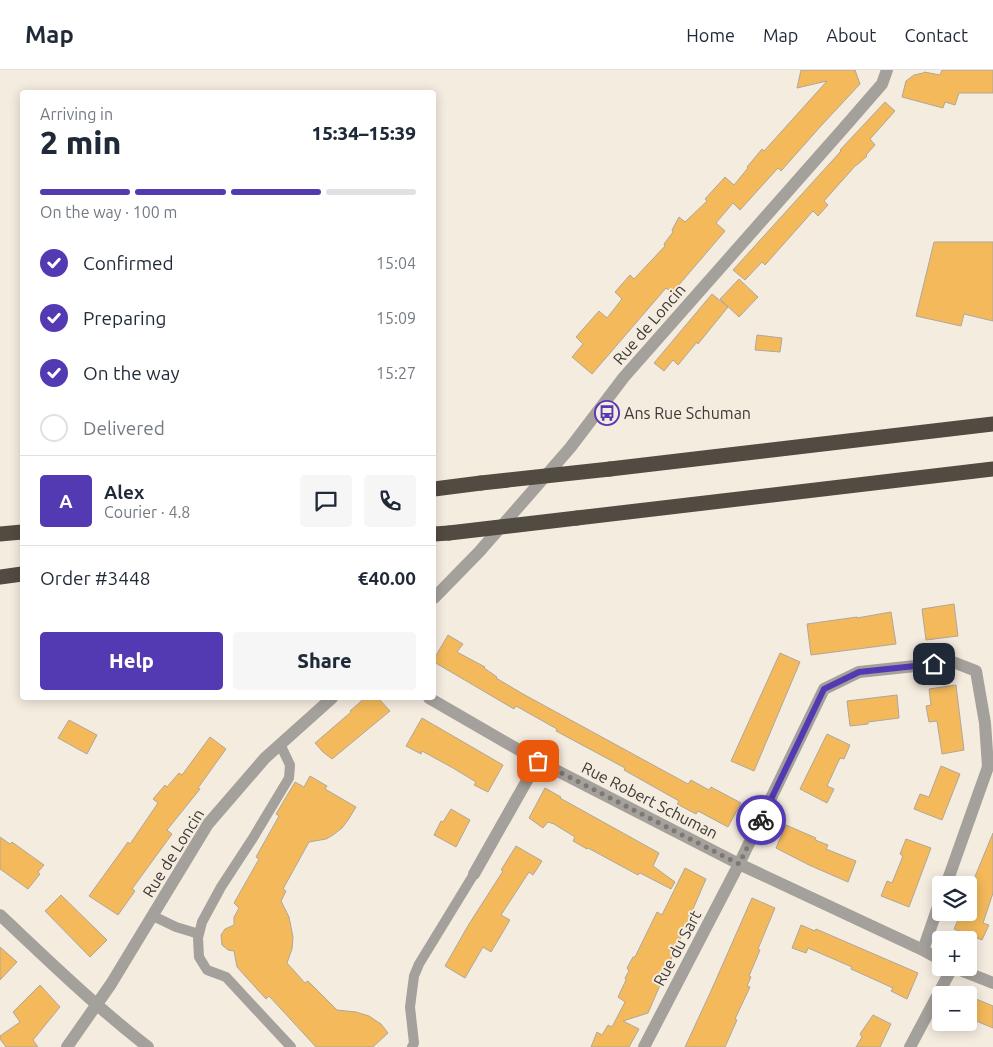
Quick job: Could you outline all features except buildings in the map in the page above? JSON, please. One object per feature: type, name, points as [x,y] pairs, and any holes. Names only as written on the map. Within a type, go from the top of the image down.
[{"type":"highway","points":[[436,489],[993,424]]},
{"type":"highway","points":[[441,533],[993,469]]},
{"type":"highway","points":[[0,534],[20,532]]},
{"type":"highway","points":[[0,576],[20,574]]},
{"type":"street","name":"Rue de Loncin","points":[[436,596],[505,523],[570,448],[624,377],[848,124],[882,84],[886,70]]},
{"type":"street","name":"Rue du Sart","points":[[644,1047],[739,864],[824,689],[859,672],[953,662],[976,671],[985,723],[988,767],[949,876]]},
{"type":"street","name":"Rue de Loncin","points":[[67,1047],[111,984],[208,824],[265,758],[330,700]]},
{"type":"street","name":"Rue Robert Schuman","points":[[432,700],[538,761],[739,864],[932,955]]},
{"type":"street","points":[[474,874],[538,761]]},
{"type":"street","points":[[0,915],[120,1026],[148,1047]]},
{"type":"street","points":[[923,950],[933,921]]},
{"type":"street","points":[[910,1047],[949,976]]},
{"type":"street","points":[[974,976],[993,983]]},
{"type":"lane","points":[[280,744],[290,765],[289,778],[221,887],[202,922],[198,938],[199,957],[207,970],[226,977],[291,1047]]},
{"type":"lane","points":[[412,1047],[414,1043],[410,1007],[414,976],[419,964],[474,874]]},
{"type":"lane","points":[[153,916],[176,928],[199,934]]},
{"type":"way so far","points":[[538,761],[739,864],[761,820]]},
{"type":"place","name":"Ans Rue Schuman","points":[[607,413]]},
{"type":"route","points":[[761,820],[824,689],[859,672],[934,664]]}]
